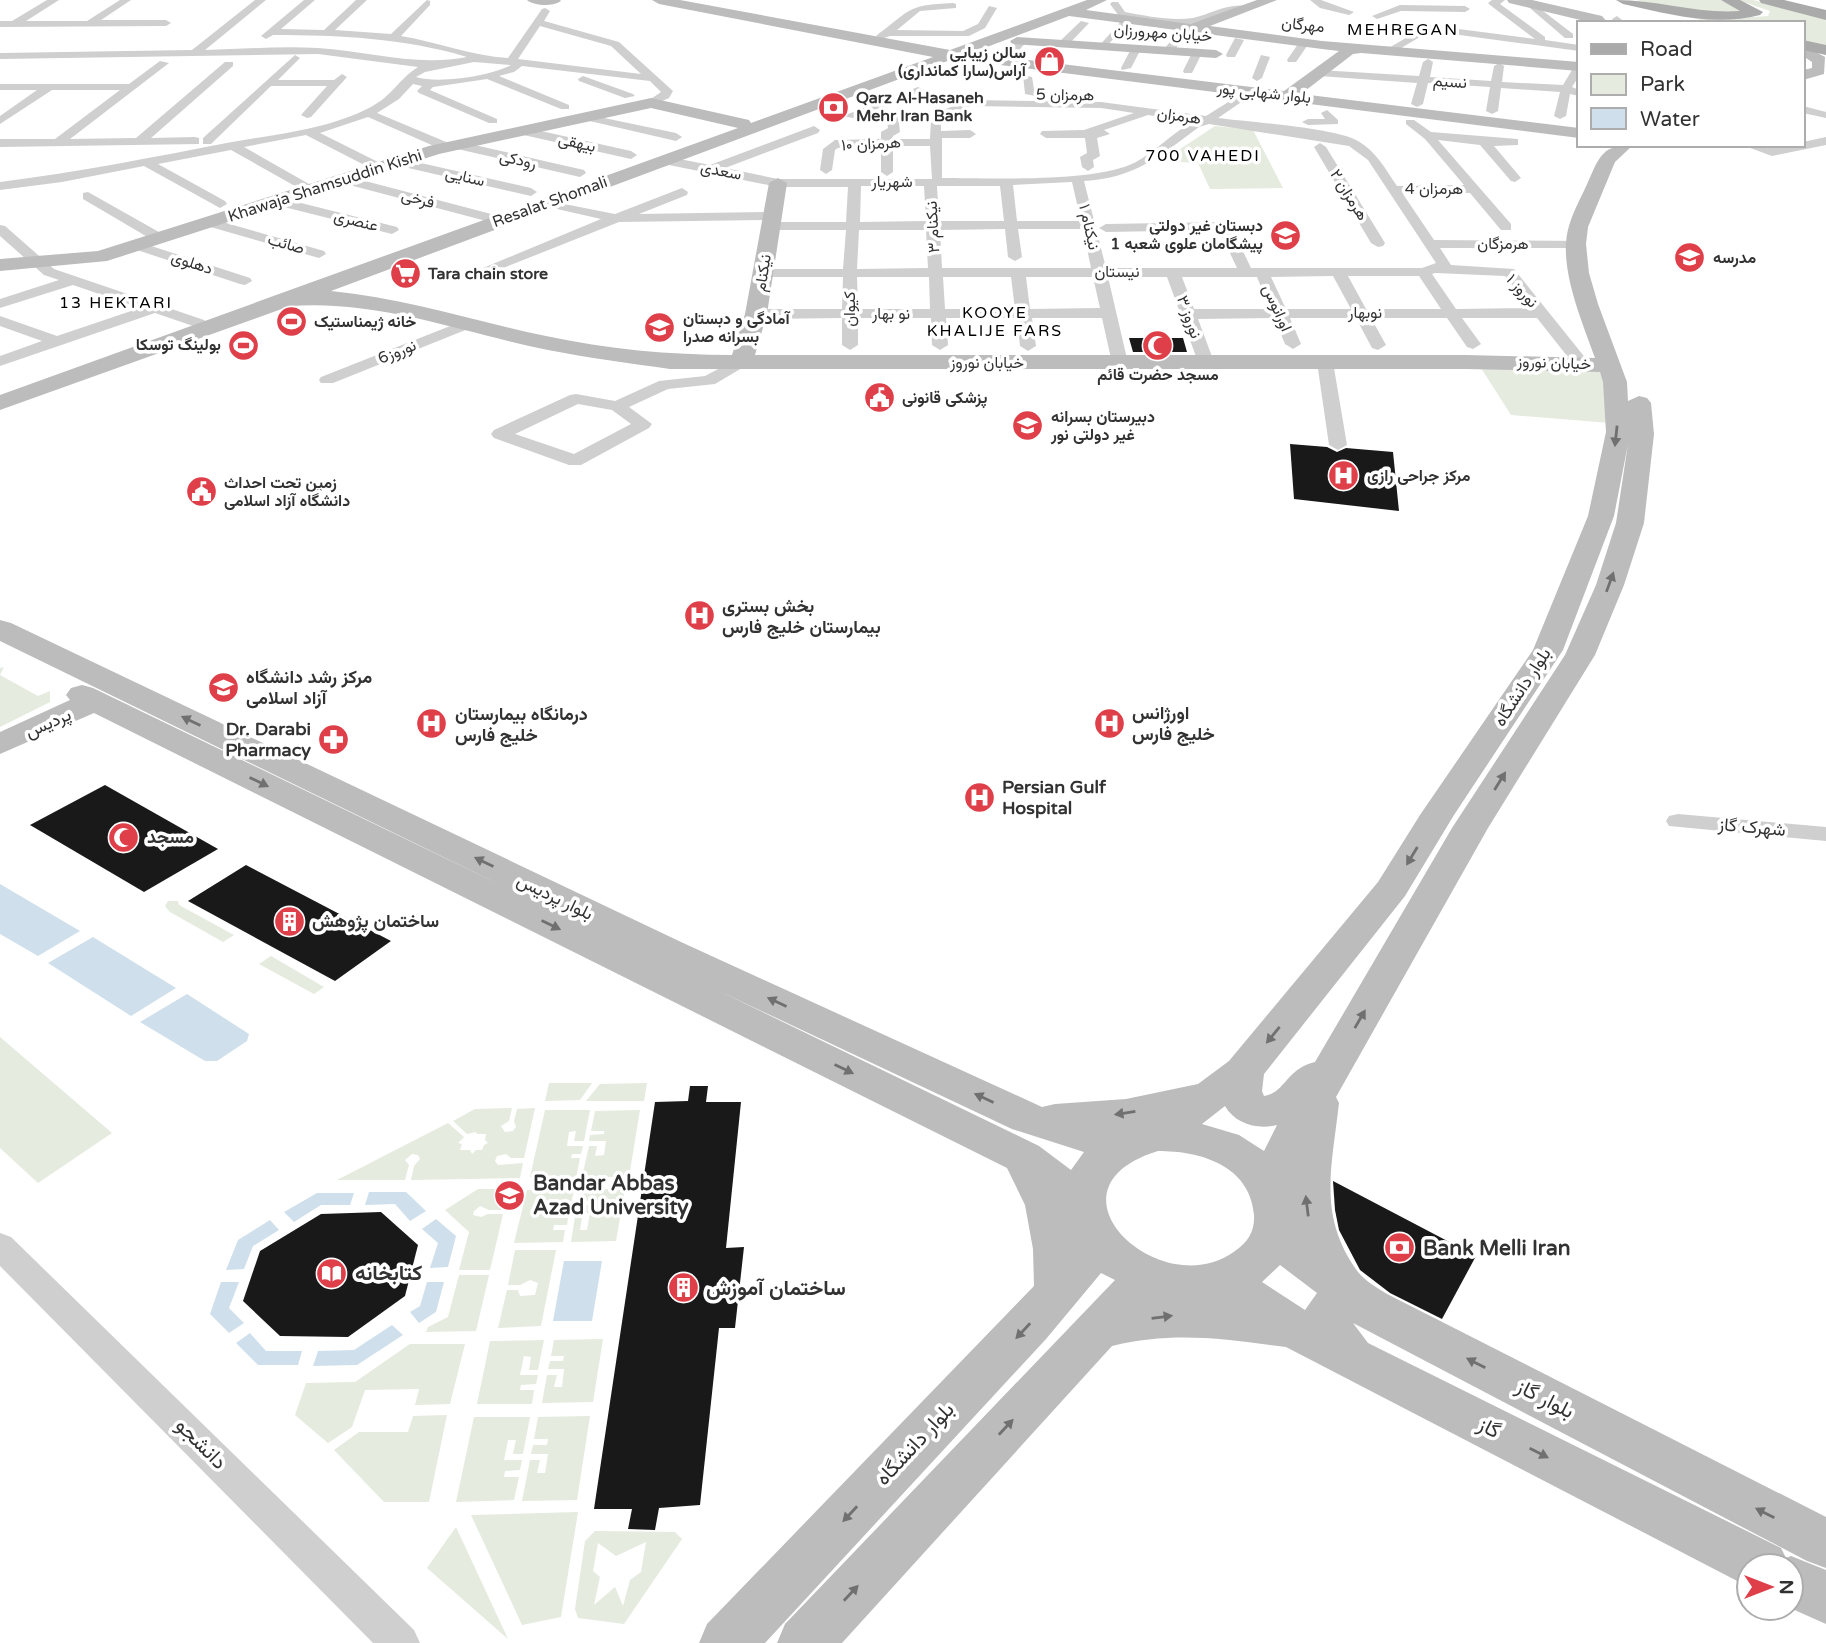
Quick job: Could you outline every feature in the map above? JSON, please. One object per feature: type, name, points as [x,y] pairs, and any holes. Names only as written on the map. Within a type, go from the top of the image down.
[{"type":"main road","points":[[534,0],[551,4]]},
{"type":"main road","points":[[659,0],[890,40],[961,48]]},
{"type":"main road","points":[[675,0],[873,38],[916,45],[961,48]]},
{"type":"main road","points":[[1185,22],[1245,3],[1270,0]]},
{"type":"main road","points":[[1514,0],[1599,21]]},
{"type":"main road","points":[[1617,1],[1709,15],[1739,17],[1755,12],[1728,0]]},
{"type":"main road","points":[[1766,0],[1826,15]]},
{"type":"main road","points":[[1617,1],[1696,21]]},
{"type":"main road","name":"مهرگان","points":[[1076,10],[1392,49],[1577,64]]},
{"type":"main road","name":"مهرگان","points":[[1076,10],[1126,20],[1185,22],[1364,51],[1577,64]]},
{"type":"main road","name":"Resalat Shomali","points":[[0,403],[358,274],[961,48],[1076,10]]},
{"type":"main road","points":[[890,40],[907,55],[961,48]]},
{"type":"main road","name":"خیابان مهرورزان","points":[[961,48],[1064,52],[1079,45],[1265,57],[1326,66]]},
{"type":"main road","points":[[1326,66],[1342,49],[1341,46]]},
{"type":"main road","points":[[1805,47],[1826,50]]},
{"type":"main road","name":"بلوار شهابی پور","points":[[961,48],[1577,131]]},
{"type":"main road","points":[[1805,48],[1821,60],[1818,73]]},
{"type":"main road","points":[[1292,91],[1297,84],[1349,50],[1364,51]]},
{"type":"main road","name":"Resalat Shomali","points":[[0,393],[490,218],[743,121],[816,101]]},
{"type":"main road","points":[[651,103],[743,121]]},
{"type":"main road","name":"Khawaja Shamsuddin Kishi","points":[[0,265],[84,260],[139,246],[452,146],[651,103]]},
{"type":"main road","name":"بلوار دانشگاه","points":[[1137,1141],[1229,1082],[1392,888],[1437,815],[1548,650],[1601,516],[1618,432],[1615,382],[1595,364],[1576,244],[1578,227],[1607,159],[1624,147],[1627,161],[1594,230],[1591,254],[1595,281],[1637,384],[1642,434],[1630,523],[1610,585],[1580,655],[1470,828],[1292,1137],[1271,1187]]},
{"type":"main road","name":"نیکنام","points":[[741,362],[756,314],[778,183]]},
{"type":"main road","points":[[358,274],[355,281],[357,289],[371,301]]},
{"type":"main road","name":"خیابان نوروز","points":[[287,300],[328,297],[371,301],[603,354],[670,362],[1595,364]]},
{"type":"main road","name":"بلوار پردیس","points":[[0,629],[667,951],[1025,1138],[1091,1223]]},
{"type":"main road","name":"بلوار پردیس","points":[[0,654],[1025,1138],[1137,1141]]},
{"type":"main road","name":"پردیس","points":[[0,744],[95,701]]},
{"type":"main road","points":[[1437,815],[1470,828]]},
{"type":"main road","points":[[1058,1291],[1056,1249],[1048,1205],[1025,1138],[1088,1119],[1172,1106],[1229,1082],[1241,1088],[1244,1102],[1251,1109],[1270,1112],[1287,1105],[1317,1072],[1342,1051]]},
{"type":"main road","points":[[1319,1091],[1306,1194],[1309,1218],[1316,1244],[1335,1274],[1366,1304]]},
{"type":"main road","points":[[1184,1135],[1211,1141],[1236,1152],[1256,1168],[1271,1187],[1279,1220],[1275,1236],[1264,1254],[1246,1269],[1222,1279],[1194,1283],[1147,1277],[1117,1258],[1091,1223],[1084,1186],[1091,1171],[1102,1158],[1137,1141],[1184,1135]]},
{"type":"main road","name":"بلوار دانشگاه","points":[[727,1643],[1029,1325],[1058,1291],[1091,1223]]},
{"type":"main road","name":"بلوار گاز","points":[[1275,1236],[1366,1304],[1826,1544]]},
{"type":"main road","points":[[805,1643],[1147,1277]]},
{"type":"main road","name":"گاز","points":[[1222,1279],[1298,1331],[1735,1552]]},
{"type":"main road","points":[[1353,1360],[1331,1331],[1326,1320],[1328,1310],[1333,1305],[1347,1302],[1366,1304]]},
{"type":"main road","points":[[1095,1331],[1133,1321],[1175,1315],[1234,1319],[1298,1331]]},
{"type":"main road","points":[[1805,1588],[1826,1598]]},
{"type":"street","points":[[0,32],[54,0]]},
{"type":"street","points":[[43,55],[126,0]]},
{"type":"street","points":[[194,53],[261,0]]},
{"type":"street","points":[[250,51],[310,0]]},
{"type":"street","points":[[327,32],[362,0]]},
{"type":"street","points":[[1315,0],[1323,6],[1349,12]]},
{"type":"street","points":[[1377,16],[1400,8],[1425,8],[1477,16],[1498,2],[1541,39]]},
{"type":"street","points":[[395,36],[427,3]]},
{"type":"street","points":[[1115,4],[1122,14],[1149,13],[1185,22],[1203,19],[1217,6],[1245,3]]},
{"type":"street","points":[[513,61],[551,4]]},
{"type":"street","points":[[873,38],[890,40],[911,11],[955,4]]},
{"type":"street","points":[[946,16],[955,4]]},
{"type":"street","points":[[1534,7],[1569,36]]},
{"type":"street","points":[[961,48],[965,34],[982,26],[992,8]]},
{"type":"street","points":[[1425,8],[1441,26]]},
{"type":"street","points":[[1064,52],[1076,10]]},
{"type":"street","points":[[0,23],[170,20],[116,54]]},
{"type":"street","points":[[1102,47],[1126,20]]},
{"type":"street","points":[[538,22],[589,54],[652,78]]},
{"type":"street","points":[[1168,51],[1185,22]]},
{"type":"street","points":[[1392,49],[1428,27],[1577,48]]},
{"type":"street","points":[[1528,28],[1559,28]]},
{"type":"street","points":[[271,32],[395,36],[441,45],[485,59]]},
{"type":"street","points":[[1231,55],[1239,40]]},
{"type":"street","points":[[394,96],[422,69],[485,59],[513,61],[589,54],[615,44],[667,91],[665,96],[651,103]]},
{"type":"street","points":[[1292,60],[1302,46]]},
{"type":"street","points":[[1126,68],[1136,49]]},
{"type":"street","points":[[0,56],[318,51],[382,60],[446,64]]},
{"type":"street","points":[[1353,90],[1360,76],[1364,51]]},
{"type":"street","points":[[1188,71],[1197,53]]},
{"type":"street","points":[[134,54],[121,63],[229,64],[139,142]]},
{"type":"street","points":[[589,54],[566,72],[629,96]]},
{"type":"street","points":[[0,67],[12,56]]},
{"type":"street","points":[[1253,86],[1265,57]]},
{"type":"street","points":[[206,141],[295,58]]},
{"type":"street","points":[[382,60],[403,69],[409,79]]},
{"type":"street","points":[[409,79],[430,82],[457,81],[510,70],[517,66],[513,61]]},
{"type":"street","points":[[1417,104],[1428,62]]},
{"type":"street","points":[[58,142],[164,63]]},
{"type":"street","name":"نسیم","points":[[1326,66],[1360,76],[1566,89],[1577,92]]},
{"type":"street","points":[[1492,111],[1499,66]]},
{"type":"street","points":[[307,116],[351,68]]},
{"type":"street","points":[[1560,116],[1566,89],[1577,68]]},
{"type":"street","points":[[87,87],[110,71]]},
{"type":"street","points":[[487,75],[565,107]]},
{"type":"street","points":[[1027,77],[1030,104]]},
{"type":"street","points":[[0,186],[55,179],[309,132],[368,113],[394,96],[430,82]]},
{"type":"street","points":[[430,82],[423,91],[493,121]]},
{"type":"street","points":[[269,83],[337,83]]},
{"type":"street","name":"شهریار","points":[[778,183],[1013,178],[1018,184],[1077,181],[1130,174],[1151,166],[1205,127],[1208,120],[1253,86]]},
{"type":"street","points":[[0,87],[131,88]]},
{"type":"street","points":[[0,121],[49,87]]},
{"type":"street","points":[[849,117],[918,90]]},
{"type":"street","points":[[816,101],[865,110]]},
{"type":"street","points":[[934,180],[935,123],[940,117],[972,102]]},
{"type":"street","name":"هرمزان 5","points":[[972,102],[1030,104]]},
{"type":"street","name":"هرمزان","points":[[972,102],[992,109],[1030,104],[1101,105],[1208,120],[1318,141],[1353,143],[1364,149],[1430,244]]},
{"type":"street","points":[[1181,106],[1188,118]]},
{"type":"street","points":[[1805,110],[1826,115]]},
{"type":"street","points":[[1088,167],[1086,157],[1094,156],[1097,145],[1090,131],[1150,112]]},
{"type":"street","name":"رودکی","points":[[368,113],[452,146],[580,173]]},
{"type":"street","points":[[1292,116],[1306,118],[1308,122],[1334,122],[1327,113]]},
{"type":"street","points":[[887,172],[887,132],[894,132],[892,115]]},
{"type":"street","points":[[584,117],[677,137]]},
{"type":"street","name":"هرمزان ۲","points":[[1308,122],[1318,141],[1364,199],[1378,243]]},
{"type":"street","name":"هرمزان 4","points":[[1410,122],[1429,136],[1506,227]]},
{"type":"street","points":[[711,169],[814,130]]},
{"type":"street","name":"بیهقی","points":[[523,131],[631,155]]},
{"type":"street","points":[[309,132],[380,168]]},
{"type":"street","points":[[1805,132],[1826,139]]},
{"type":"street","name":"هرمزان ۱۰","points":[[826,170],[829,149],[835,144],[887,142],[970,133]]},
{"type":"street","points":[[1046,134],[1097,145],[1125,134]]},
{"type":"street","points":[[1429,136],[1455,136],[1484,142],[1514,142]]},
{"type":"street","points":[[1805,144],[1826,139]]},
{"type":"street","points":[[3,145],[58,142],[262,141]]},
{"type":"street","points":[[68,158],[87,142]]},
{"type":"street","points":[[1484,142],[1515,178]]},
{"type":"street","points":[[233,146],[312,191]]},
{"type":"street","points":[[1755,147],[1772,152],[1793,147]]},
{"type":"street","name":"سعدی","points":[[664,160],[778,183]]},
{"type":"street","points":[[146,162],[220,204]]},
{"type":"street","name":"سنایی","points":[[399,162],[531,191]]},
{"type":"street","points":[[1013,178],[1010,225],[1028,346]]},
{"type":"street","name":"فرخی","points":[[346,180],[490,218]]},
{"type":"street","name":"نیکنام ۳","points":[[934,180],[933,225],[940,345]]},
{"type":"street","name":"نیکنام ۱","points":[[1077,181],[1109,313]]},
{"type":"street","name":"کیوان","points":[[850,345],[850,273],[855,183]]},
{"type":"street","name":"هرمزان 4","points":[[1364,199],[1474,189]]},
{"type":"street","points":[[483,271],[682,192]]},
{"type":"street","points":[[88,196],[161,239]]},
{"type":"street","name":"عنصری","points":[[281,202],[391,230]]},
{"type":"street","points":[[549,203],[612,218],[771,221],[852,226],[1087,225]]},
{"type":"street","name":"صائب","points":[[212,223],[319,254]]},
{"type":"street","name":"اورانوس","points":[[1105,228],[1224,226],[1279,314],[1293,344]]},
{"type":"street","points":[[0,229],[49,272],[199,323]]},
{"type":"street","points":[[1430,244],[1444,265],[1430,271],[1451,313],[1473,344]]},
{"type":"street","name":"هرمزگان","points":[[1430,244],[1576,244]]},
{"type":"street","name":"دهلوی","points":[[139,246],[245,281]]},
{"type":"street","name":"نیستان","points":[[763,273],[935,272],[1017,265],[1100,272],[1430,271]]},
{"type":"street","name":"نوروز ۱","points":[[1430,271],[1508,272],[1541,313],[1595,364]]},
{"type":"street","name":"نوروز ۳","points":[[1173,272],[1206,362]]},
{"type":"street","points":[[1338,272],[1378,345]]},
{"type":"street","points":[[4,300],[71,281]]},
{"type":"street","points":[[0,361],[155,308]]},
{"type":"street","points":[[1109,313],[1121,363]]},
{"type":"street","name":"نو بهار","points":[[756,314],[1109,313]]},
{"type":"street","name":"نوبهار","points":[[1188,314],[1541,313]]},
{"type":"street","points":[[0,321],[59,342]]},
{"type":"street","name":"نوروز6","points":[[327,380],[468,324]]},
{"type":"street","points":[[617,406],[643,424],[575,461],[500,435],[576,399],[617,406],[665,384],[709,381],[741,362]]},
{"type":"street","points":[[1325,362],[1338,445]]},
{"type":"street","name":"شهرک گاز","points":[[1678,821],[1826,834]]},
{"type":"street","name":"دانشجو","points":[[0,1246],[400,1643]]},
{"type":"green space","points":[[1635,0],[1720,0],[1732,3],[1747,13],[1710,13]]},
{"type":"green space","points":[[1738,0],[1753,0],[1826,18],[1826,48],[1805,43],[1805,21],[1706,21],[1620,2],[1725,19],[1768,16],[1770,11]]},
{"type":"green space","points":[[1215,126],[1253,130],[1283,188],[1210,189],[1198,163],[1162,161]]},
{"type":"green space","points":[[1481,368],[1599,371],[1603,376],[1610,423],[1511,415]]},
{"type":"green space","points":[[0,675],[38,696],[50,691],[50,702],[0,727]]},
{"type":"green space","points":[[168,901],[178,901],[179,905],[234,935],[223,942],[170,912],[165,906]]},
{"type":"green space","points":[[271,956],[324,987],[314,994],[259,964]]},
{"type":"green space","points":[[0,1037],[112,1133],[38,1183],[0,1148]]},
{"type":"green space","points":[[549,1083],[592,1083],[580,1100],[545,1101]]},
{"type":"green space","points":[[647,1083],[644,1101],[586,1101],[600,1084]]},
{"type":"green space","points":[[512,1108],[509,1121],[501,1126],[505,1132],[513,1131],[516,1127],[514,1121],[517,1109],[535,1108],[524,1158],[511,1158],[506,1154],[497,1156],[495,1161],[498,1165],[523,1163],[520,1178],[411,1180],[414,1166],[420,1159],[418,1155],[412,1154],[405,1160],[409,1165],[405,1180],[337,1180],[448,1123],[464,1137],[458,1143],[462,1144],[460,1150],[470,1150],[472,1154],[476,1150],[482,1150],[488,1143],[485,1140],[486,1134],[467,1134],[453,1121],[475,1109]]},
{"type":"green space","points":[[545,1110],[590,1110],[584,1141],[574,1141],[576,1131],[569,1132],[567,1146],[583,1146],[581,1154],[572,1154],[571,1158],[580,1158],[576,1178],[530,1177]]},
{"type":"green space","points":[[640,1110],[629,1177],[582,1177],[589,1146],[597,1146],[595,1156],[604,1155],[606,1141],[589,1141],[590,1135],[604,1134],[604,1131],[591,1131],[595,1111]]},
{"type":"green space","points":[[478,1189],[509,1189],[504,1210],[489,1210],[480,1206],[473,1215],[481,1217],[503,1214],[490,1270],[459,1270],[469,1232],[445,1210]]},
{"type":"green space","points":[[581,1189],[625,1189],[616,1241],[571,1242],[575,1217],[582,1217],[580,1230],[587,1230],[590,1213],[576,1212],[578,1206],[589,1205],[589,1201],[579,1201]]},
{"type":"green space","points":[[527,1190],[574,1190],[569,1213],[560,1213],[561,1204],[554,1205],[552,1218],[568,1218],[567,1225],[554,1225],[553,1230],[565,1230],[563,1242],[514,1243]]},
{"type":"green space","points":[[515,1250],[556,1250],[541,1326],[498,1328],[507,1290],[518,1290],[520,1296],[535,1295],[538,1283],[530,1280],[520,1285],[508,1285]]},
{"type":"green space","points":[[459,1275],[489,1275],[476,1331],[426,1332],[428,1327],[448,1317]]},
{"type":"green space","points":[[603,1339],[593,1402],[542,1403],[547,1375],[557,1375],[554,1387],[562,1387],[564,1369],[548,1369],[550,1361],[563,1361],[564,1356],[551,1356],[554,1340]]},
{"type":"green space","points":[[544,1340],[538,1370],[529,1370],[531,1357],[524,1356],[520,1375],[538,1375],[536,1384],[521,1385],[520,1390],[534,1390],[532,1404],[477,1404],[490,1341]]},
{"type":"green space","points":[[410,1344],[465,1344],[450,1404],[415,1405],[419,1389],[365,1390],[352,1427],[328,1443],[295,1415],[306,1383],[355,1382]]},
{"type":"green space","points":[[447,1415],[429,1502],[384,1502],[334,1450],[359,1432],[408,1432],[413,1416]]},
{"type":"green space","points":[[590,1416],[577,1500],[522,1501],[530,1460],[540,1460],[537,1473],[545,1473],[548,1454],[531,1454],[533,1445],[547,1445],[548,1439],[534,1439],[538,1417]]},
{"type":"green space","points":[[474,1417],[530,1417],[523,1454],[513,1454],[516,1440],[508,1440],[504,1460],[522,1460],[520,1470],[505,1471],[504,1477],[519,1477],[514,1500],[456,1502]]},
{"type":"green space","points":[[578,1512],[561,1617],[522,1625],[471,1515]]},
{"type":"green space","points":[[456,1527],[508,1639],[427,1568]]},
{"type":"green space","points":[[595,1531],[675,1532],[682,1539],[624,1624],[578,1618],[575,1609],[585,1541]],"holes":[[[646,1542],[641,1572],[630,1580],[623,1606],[615,1587],[594,1605],[600,1577],[593,1571],[598,1543],[616,1556]]]},
{"type":"water","points":[[0,884],[80,931],[38,956],[0,934]]},
{"type":"water","points":[[93,937],[176,988],[131,1016],[48,963]]},
{"type":"water","points":[[187,994],[249,1034],[247,1041],[217,1061],[205,1061],[140,1022]]},
{"type":"water","points":[[369,1192],[406,1192],[426,1211],[410,1221],[395,1204],[365,1205]]},
{"type":"water","points":[[317,1193],[354,1193],[350,1205],[321,1205],[294,1222],[284,1212]]},
{"type":"water","points":[[436,1219],[456,1236],[448,1267],[430,1268],[438,1243],[422,1229]]},
{"type":"water","points":[[270,1220],[279,1230],[253,1246],[244,1269],[226,1270],[238,1240]]},
{"type":"water","points":[[564,1261],[602,1261],[592,1321],[553,1321]]},
{"type":"water","points":[[221,1282],[239,1282],[229,1308],[244,1323],[229,1333],[210,1314]]},
{"type":"water","points":[[427,1282],[444,1282],[436,1312],[419,1323],[410,1312],[420,1306]]},
{"type":"water","points":[[392,1325],[403,1335],[357,1365],[313,1366],[318,1351],[354,1350]]},
{"type":"water","points":[[250,1333],[266,1351],[302,1351],[298,1365],[258,1365],[236,1343]]},
{"type":"building","name":"مسجد حضرت قائم","points":[[1129,338],[1183,338],[1187,352],[1133,352]]},
{"type":"building","name":"مرکز جراحی رازی","points":[[1290,444],[1327,447],[1337,452],[1346,448],[1393,452],[1399,511],[1294,499]]},
{"type":"building","name":"مسجد","points":[[105,785],[218,849],[144,892],[30,825]]},
{"type":"building","name":"ساختمان پژوهش","points":[[246,865],[391,941],[335,981],[188,901]]},
{"type":"building","name":"ساختمان آموزش","points":[[690,1086],[708,1086],[706,1102],[741,1102],[726,1248],[744,1247],[735,1328],[719,1328],[700,1505],[659,1508],[655,1530],[628,1529],[632,1509],[594,1509],[655,1102],[688,1101]]},
{"type":"building","name":"Bank Melli Iran","points":[[1333,1181],[1476,1256],[1442,1319],[1390,1293],[1360,1270],[1339,1230]]},
{"type":"building","name":"کتابخانه","points":[[381,1212],[418,1245],[405,1296],[348,1337],[280,1336],[243,1301],[260,1251],[321,1214]]},
{"type":"place","name":"سالن زیبایی آراس(سارا کمانداری)","points":[[1049,62]]},
{"type":"place","name":"Qarz Al-Hasaneh Mehr Iran Bank","points":[[833,107]]},
{"type":"place","name":"دبستان غیر دولتی پیشگامان علوی شعبه 1","points":[[1286,235]]},
{"type":"place","name":"مدرسه","points":[[1690,258]]},
{"type":"place","name":"Tara chain store","points":[[405,274]]},
{"type":"place","name":"خانه ژیمناستیک","points":[[291,322]]},
{"type":"place","name":"آمادگی و دبستان بسرانه صدرا","points":[[660,328]]},
{"type":"place","name":"بولینگ توسکا","points":[[244,345]]},
{"type":"place","name":"مسجد حضرت قائم","points":[[1158,346]]},
{"type":"place","name":"پزشکی قانونی","points":[[879,398]]},
{"type":"place","name":"دبیرستان بسرانه غیر دولتی نور","points":[[1028,426]]},
{"type":"place","name":"مرکز جراحی رازی","points":[[1344,476]]},
{"type":"place","name":"زمین تحت احداث دانشگاه آزاد اسلامی","points":[[201,492]]},
{"type":"place","name":"بخش بستری بیمارستان خلیج فارس","points":[[699,616]]},
{"type":"place","name":"مرکز رشد دانشگاه آزاد اسلامی","points":[[223,687]]},
{"type":"place","name":"اورژانس خلیج فارس","points":[[1109,723]]},
{"type":"place","name":"درمانگاه بیمارستان خلیج فارس","points":[[432,724]]},
{"type":"place","name":"Dr. Darabi Pharmacy","points":[[334,739]]},
{"type":"place","name":"Persian Gulf Hospital","points":[[979,797]]},
{"type":"place","name":"مسجد","points":[[124,837]]},
{"type":"place","name":"ساختمان پژوهش","points":[[289,921]]},
{"type":"place","name":"Bandar Abbas Azad University","points":[[510,1195]]},
{"type":"place","name":"Bank Melli Iran","points":[[1400,1248]]},
{"type":"place","name":"کتابخانه","points":[[332,1273]]},
{"type":"place","name":"ساختمان آموزش","points":[[683,1288]]},
{"type":"district","name":"MEHREGAN","points":[[1403,30]]},
{"type":"district","name":"700 VAHEDI","points":[[1203,156]]},
{"type":"district","name":"13 HEKTARI","points":[[116,303]]},
{"type":"district","name":"KOOYE KHALIJE FARS","points":[[995,322]]}]
